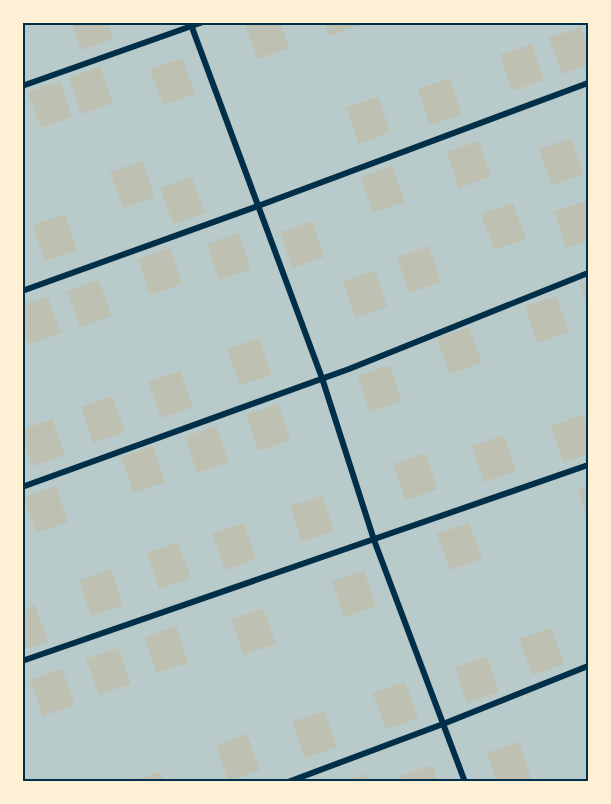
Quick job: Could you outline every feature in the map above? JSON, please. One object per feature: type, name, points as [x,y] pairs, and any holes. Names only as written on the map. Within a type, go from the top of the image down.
[{"type":"street","points":[[22,86],[203,22]]},
{"type":"street","points":[[191,25],[322,378],[374,540],[465,782]]},
{"type":"street","points":[[22,291],[588,83]]},
{"type":"street","points":[[22,487],[322,378],[588,273]]},
{"type":"street","points":[[22,661],[588,465]]},
{"type":"street","points":[[288,782],[443,724],[588,666]]},
{"type":"shaded area","points":[[23,23],[588,23],[588,781],[23,781]]},
{"type":"building","points":[[71,22],[107,22],[113,39],[81,50]]},
{"type":"building","points":[[244,22],[280,22],[289,48],[257,59]]},
{"type":"building","points":[[324,22],[359,22],[360,25],[329,36]]},
{"type":"building","points":[[581,27],[588,50],[588,65],[562,74],[549,38]]},
{"type":"building","points":[[532,44],[544,80],[512,91],[500,55]]},
{"type":"building","points":[[182,58],[195,94],[163,105],[150,69]]},
{"type":"building","points":[[100,67],[113,103],[81,114],[69,78]]},
{"type":"building","points":[[450,78],[462,114],[430,125],[418,89]]},
{"type":"building","points":[[60,81],[72,117],[41,128],[28,92]]},
{"type":"building","points":[[378,97],[390,132],[359,144],[346,107]]},
{"type":"building","points":[[571,138],[583,174],[552,185],[539,149]]},
{"type":"building","points":[[479,141],[491,176],[459,188],[447,152]]},
{"type":"building","points":[[142,161],[155,197],[123,208],[110,172]]},
{"type":"building","points":[[392,166],[405,202],[373,213],[361,177]]},
{"type":"building","points":[[192,177],[205,213],[173,224],[160,188]]},
{"type":"building","points":[[586,201],[588,240],[566,248],[554,211]]},
{"type":"building","points":[[513,203],[526,239],[494,250],[481,214]]},
{"type":"building","points":[[65,214],[77,250],[45,261],[33,225]]},
{"type":"building","points":[[312,221],[324,257],[292,268],[280,232]]},
{"type":"building","points":[[238,233],[251,269],[219,280],[207,244]]},
{"type":"building","points":[[429,246],[441,282],[409,293],[397,257]]},
{"type":"building","points":[[170,248],[182,284],[150,295],[138,259]]},
{"type":"building","points":[[375,271],[387,307],[355,318],[343,281]]},
{"type":"building","points":[[99,280],[112,316],[80,327],[67,291]]},
{"type":"building","points":[[588,281],[588,307],[580,284]]},
{"type":"building","points":[[556,296],[569,332],[537,343],[525,307]]},
{"type":"building","points":[[48,297],[61,333],[29,344],[22,326],[22,305]]},
{"type":"building","points":[[469,327],[482,363],[450,374],[437,338]]},
{"type":"building","points":[[259,338],[272,375],[240,385],[227,349]]},
{"type":"building","points":[[389,365],[402,401],[370,412],[358,376]]},
{"type":"building","points":[[180,371],[193,407],[161,418],[148,382]]},
{"type":"building","points":[[112,396],[125,432],[93,443],[81,407]]},
{"type":"building","points":[[278,404],[290,440],[259,451],[246,415]]},
{"type":"building","points":[[583,415],[588,431],[588,454],[563,462],[551,426]]},
{"type":"building","points":[[52,419],[65,455],[33,466],[22,430]]},
{"type":"building","points":[[216,426],[229,462],[197,473],[185,437]]},
{"type":"building","points":[[504,435],[516,471],[484,482],[472,446]]},
{"type":"building","points":[[153,446],[165,482],[134,493],[121,457]]},
{"type":"building","points":[[425,453],[438,489],[406,500],[393,464]]},
{"type":"building","points":[[56,486],[68,522],[36,533],[24,497]]},
{"type":"building","points":[[588,486],[588,521],[578,490]]},
{"type":"building","points":[[322,495],[334,531],[302,542],[290,506]]},
{"type":"building","points":[[244,523],[256,559],[225,570],[212,534]]},
{"type":"building","points":[[469,523],[482,559],[450,570],[437,534]]},
{"type":"building","points":[[178,542],[191,578],[159,589],[147,553]]},
{"type":"building","points":[[111,569],[123,605],[91,616],[79,580]]},
{"type":"building","points":[[364,570],[376,606],[344,617],[332,581]]},
{"type":"building","points":[[35,605],[48,642],[22,650],[22,610]]},
{"type":"building","points":[[263,608],[276,644],[244,655],[231,619]]},
{"type":"building","points":[[176,626],[188,663],[157,673],[144,637]]},
{"type":"building","points":[[551,628],[564,664],[532,675],[519,639]]},
{"type":"building","points":[[118,648],[131,684],[99,695],[86,659]]},
{"type":"building","points":[[487,656],[499,692],[467,703],[455,667]]},
{"type":"building","points":[[62,669],[75,705],[43,716],[30,680]]},
{"type":"building","points":[[405,682],[418,718],[386,729],[373,693]]},
{"type":"building","points":[[324,711],[337,747],[305,758],[292,722]]},
{"type":"building","points":[[247,734],[260,770],[228,781],[216,745]]},
{"type":"building","points":[[519,742],[531,778],[521,782],[497,782],[487,753]]},
{"type":"building","points":[[432,765],[438,782],[402,782],[400,776]]},
{"type":"building","points":[[160,772],[164,782],[132,781]]},
{"type":"building","points":[[365,774],[368,782],[345,782],[345,781]]}]
